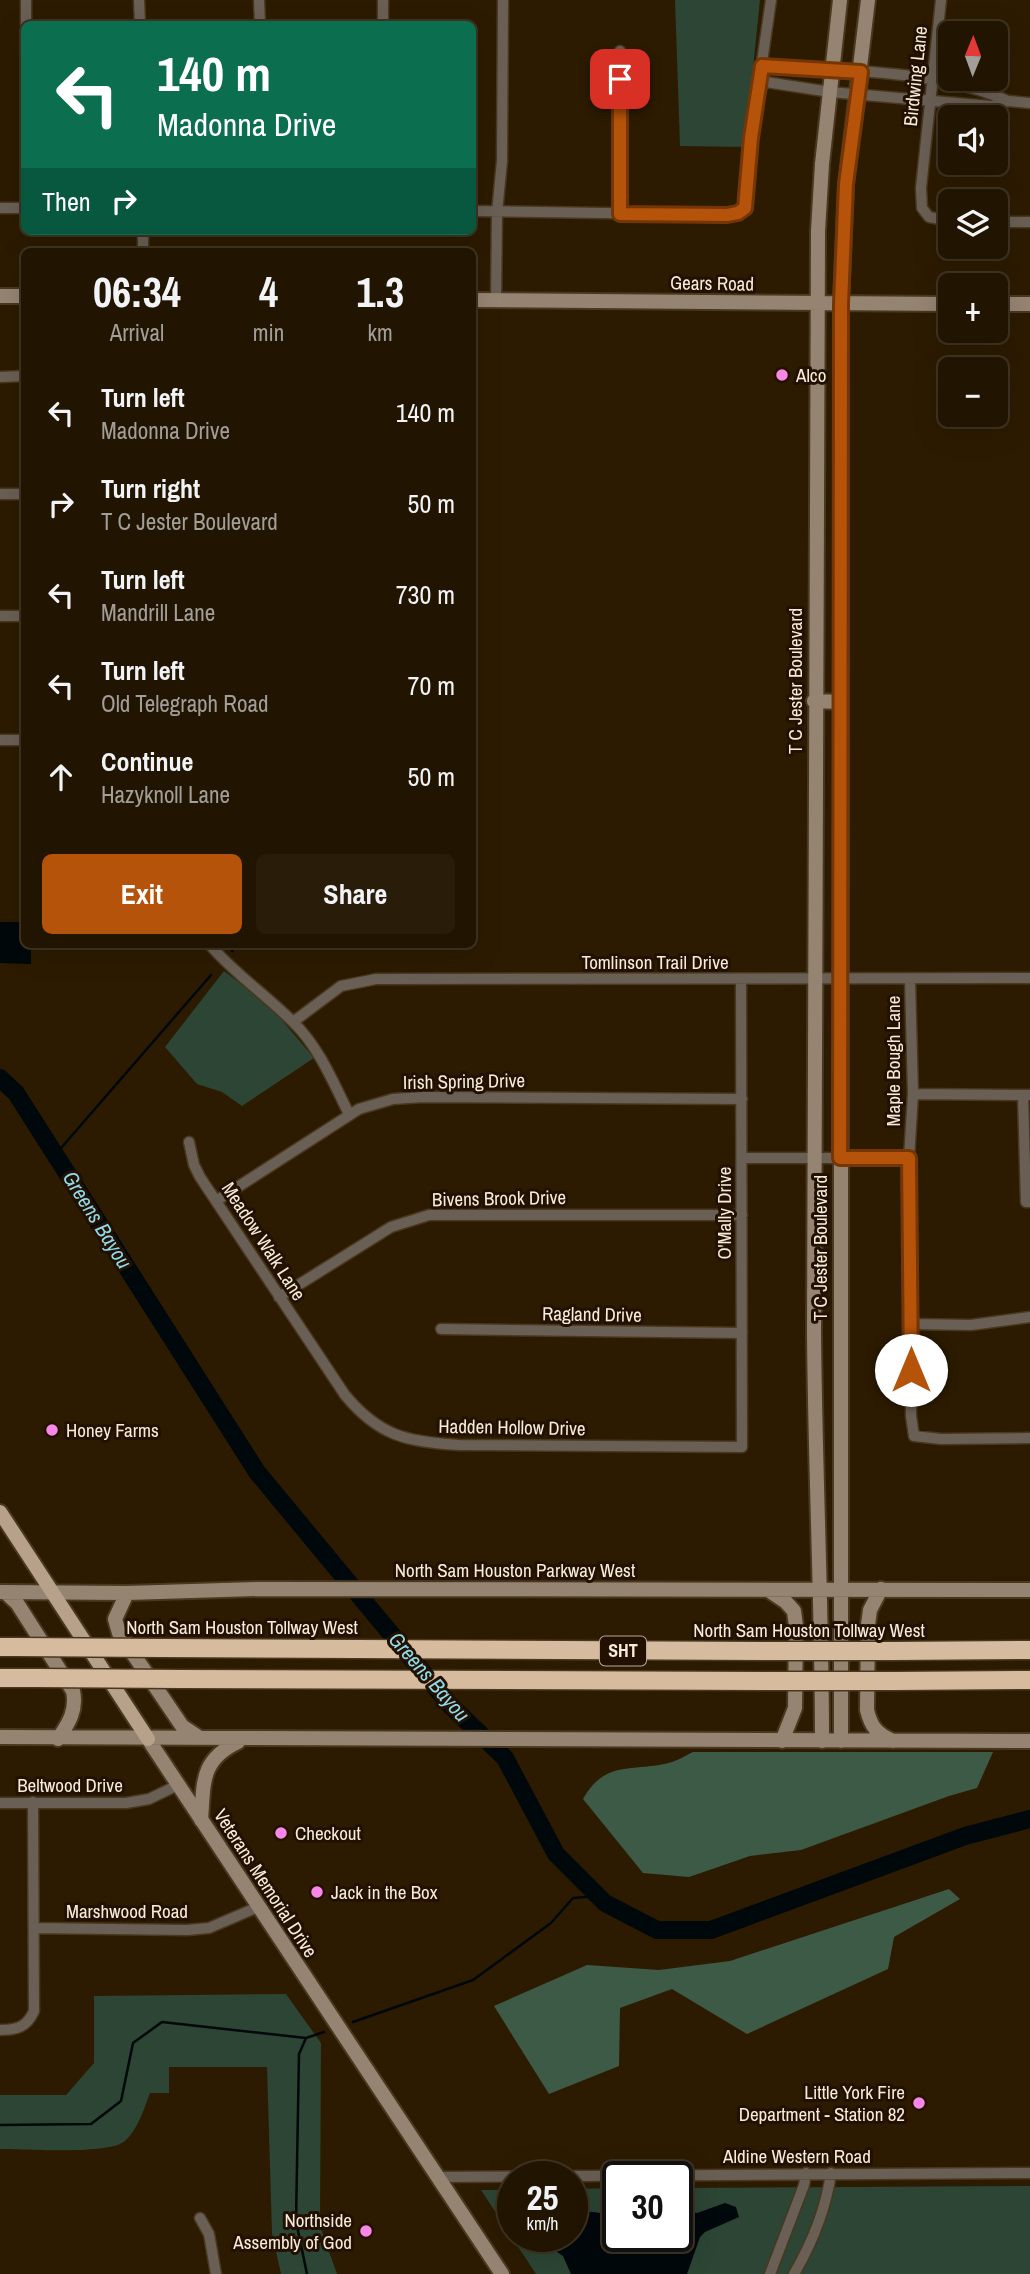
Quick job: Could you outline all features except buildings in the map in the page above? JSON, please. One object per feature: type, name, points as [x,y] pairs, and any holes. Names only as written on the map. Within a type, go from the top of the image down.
[{"type":"highway","name":"North Sam Houston Tollway West","points":[[8,1647],[1030,1650]]},
{"type":"highway","name":"SHT","points":[[0,1678],[1030,1680]]},
{"type":"main road","name":"T C Jester Boulevard","points":[[822,1741],[821,1589],[815,1422],[813,980],[818,304],[822,164],[840,0]]},
{"type":"main road","name":"T C Jester Boulevard","points":[[841,1741],[841,304],[846,184],[859,93],[868,0]]},
{"type":"main road","points":[[0,296],[21,296]]},
{"type":"main road","name":"Gears Road","points":[[476,300],[938,304]]},
{"type":"main road","points":[[1008,304],[1030,304]]},
{"type":"main road","points":[[817,478],[841,478]]},
{"type":"main road","points":[[814,701],[841,702]]},
{"type":"main road","points":[[814,1328],[840,1328]]},
{"type":"main road","name":"Veterans Memorial Drive","points":[[0,1512],[502,2274]]},
{"type":"main road","name":"North Sam Houston Parkway West","points":[[3,1592],[127,1593],[258,1589],[1030,1590]]},
{"type":"main road","points":[[768,1589],[794,1611],[796,1626],[795,1708],[782,1741]]},
{"type":"main road","points":[[881,1589],[870,1610],[868,1625],[867,1710],[871,1724],[879,1734],[892,1741]]},
{"type":"main road","points":[[3,1592],[17,1603],[73,1691],[76,1704],[69,1724],[58,1739]]},
{"type":"main road","points":[[127,1593],[115,1619],[119,1633],[182,1726],[204,1739]]},
{"type":"main road","points":[[0,1737],[1030,1741]]},
{"type":"main road","points":[[201,1820],[205,1778],[211,1762],[222,1749],[244,1740]]},
{"type":"street","points":[[26,0],[26,21]]},
{"type":"street","points":[[139,0],[140,21]]},
{"type":"street","points":[[259,0],[260,21]]},
{"type":"street","points":[[383,0],[383,21]]},
{"type":"street","points":[[496,300],[497,212],[502,161],[503,0]]},
{"type":"street","points":[[476,211],[727,215],[738,213],[745,208],[751,138],[771,0]]},
{"type":"street","name":"Birdwing Lane","points":[[938,219],[929,217],[922,208],[929,101],[941,0]]},
{"type":"street","points":[[620,51],[620,214]]},
{"type":"street","points":[[762,66],[932,79],[986,91],[1009,101],[1030,103]]},
{"type":"street","points":[[760,81],[830,92],[991,106],[1009,101]]},
{"type":"street","points":[[0,208],[21,208]]},
{"type":"street","points":[[1008,222],[1030,222]]},
{"type":"street","points":[[0,377],[21,376]]},
{"type":"street","points":[[0,494],[21,494]]},
{"type":"street","points":[[0,616],[21,616]]},
{"type":"street","points":[[0,740],[21,740]]},
{"type":"street","points":[[213,948],[293,1021],[317,1052],[349,1114]]},
{"type":"street","name":"Tomlinson Trail Drive","points":[[293,1021],[341,986],[376,979],[1030,978]]},
{"type":"street","name":"O'Mally Drive","points":[[741,979],[742,1447]]},
{"type":"street","name":"Maple Bough Lane","points":[[910,980],[913,1094],[909,1158],[911,1416],[914,1436],[942,1439],[1030,1438]]},
{"type":"street","points":[[913,1094],[1027,1095],[1028,1202]]},
{"type":"street","name":"Irish Spring Drive","points":[[216,1201],[349,1114],[374,1103],[416,1097],[742,1099]]},
{"type":"street","name":"Meadow Walk Lane","points":[[189,1142],[194,1165],[318,1356]]},
{"type":"street","points":[[742,1158],[909,1158]]},
{"type":"street","name":"Bivens Brook Drive","points":[[279,1297],[381,1232],[429,1215],[741,1215]]},
{"type":"street","points":[[911,1324],[971,1325],[1030,1317]]},
{"type":"street","name":"Ragland Drive","points":[[441,1329],[742,1333]]},
{"type":"street","name":"Hadden Hollow Drive","points":[[318,1356],[345,1395],[366,1419],[391,1434],[420,1442],[459,1445],[742,1447]]},
{"type":"street","name":"Beltwood Drive","points":[[0,1803],[126,1803],[149,1799],[178,1785]]},
{"type":"street","points":[[0,2030],[15,2031],[30,2018],[35,2001],[33,1802]]},
{"type":"street","name":"Marshwood Road","points":[[34,1928],[209,1928],[258,1907]]},
{"type":"street","points":[[770,2274],[788,2231],[806,2173]]},
{"type":"street","points":[[794,2274],[805,2256],[821,2216],[831,2173]]},
{"type":"street","name":"Aldine Western Road","points":[[438,2177],[1030,2173]]},
{"type":"street","points":[[200,2218],[209,2234],[216,2274]]},
{"type":"green space","points":[[675,0],[760,0],[745,147],[680,146]]},
{"type":"green space","points":[[224,971],[271,1007],[314,1058],[242,1106],[222,1092],[197,1084],[165,1047]]},
{"type":"green space","points":[[693,1752],[993,1752],[977,1788],[801,1850],[750,1856],[689,1877],[643,1873],[583,1799],[601,1777],[612,1772],[672,1762]]},
{"type":"green space","points":[[949,1889],[960,1899],[894,1937],[888,1969],[747,2034],[672,1989],[620,2008],[619,2066],[549,2094],[494,2006],[587,1965],[659,1970],[730,1961]]},
{"type":"green space","points":[[286,1994],[321,2043],[320,2226],[337,2274],[281,2274],[272,2233],[267,2067],[169,2067],[169,2093],[150,2093],[134,2131],[125,2141],[116,2145],[85,2150],[0,2149],[0,2095],[66,2095],[94,2063],[94,1996]]},
{"type":"green space","points":[[1030,2186],[1030,2274],[536,2274],[522,2252],[588,2252],[588,2189],[602,2188],[602,2252],[693,2252],[693,2188]]},
{"type":"green space","points":[[481,2190],[497,2190],[497,2214]]},
{"type":"shaded area","points":[[0,922],[21,922],[21,948],[31,948],[31,964],[0,963]]},
{"type":"shaded area","points":[[725,2203],[736,2207],[739,2217],[705,2232],[700,2237],[687,2274],[571,2274],[563,2256],[557,2252],[588,2252],[589,2212],[602,2214],[602,2252],[693,2252],[693,2212],[697,2213]]},
{"type":"waterway","points":[[55,1155],[211,975]]},
{"type":"waterway","name":"Greens Bayou","points":[[0,1078],[16,1093],[257,1472],[450,1705],[505,1758],[556,1854],[605,1903],[657,1930],[711,1930],[965,1836],[1030,1819]]},
{"type":"waterway","points":[[353,2022],[473,1980],[551,1923],[573,1898],[597,1896]]},
{"type":"waterway","points":[[0,2125],[91,2124],[121,2101],[133,2043],[162,2022],[306,2038],[324,2032]]},
{"type":"waterway","points":[[306,2038],[299,2054],[296,2221],[307,2274]]},
{"type":"place","name":"Alco","points":[[782,375]]},
{"type":"place","name":"Honey Farms","points":[[52,1430]]},
{"type":"place","name":"Checkout","points":[[281,1833]]},
{"type":"place","name":"Jack in the Box","points":[[317,1892]]},
{"type":"place","name":"Little York Fire Department - Station 82","points":[[919,2103]]},
{"type":"place","name":"Northside Assembly of God","points":[[366,2231]]},
{"type":"route","points":[[620,79],[620,214],[727,215],[738,213],[745,208],[751,138],[762,66],[861,72],[846,184],[841,304],[840,1158],[909,1158],[911,1370]]}]
